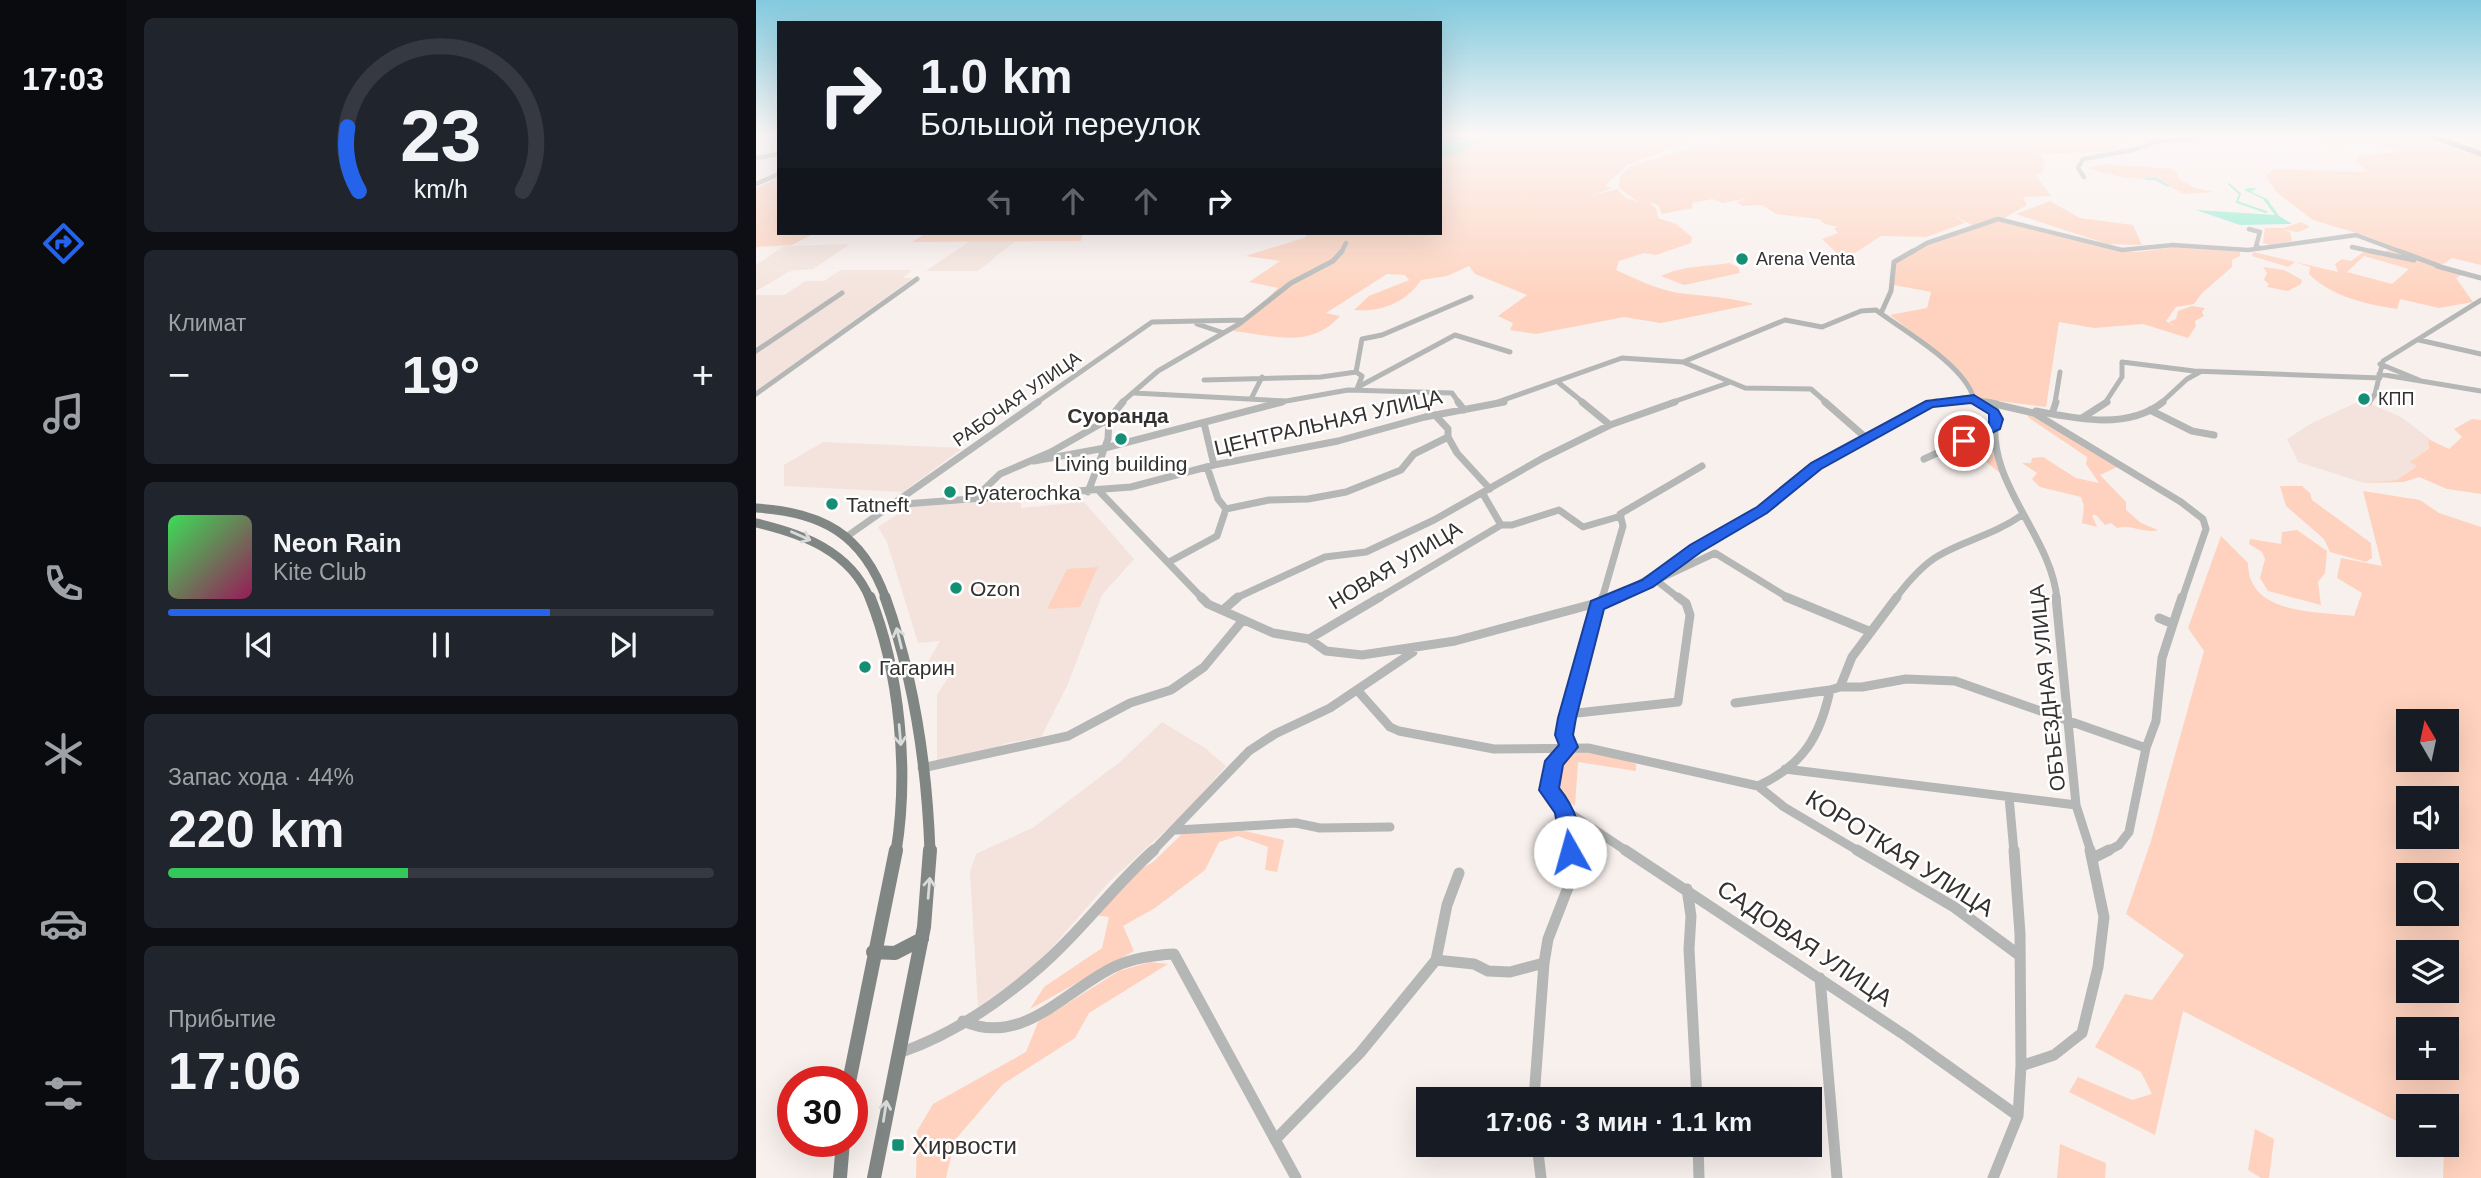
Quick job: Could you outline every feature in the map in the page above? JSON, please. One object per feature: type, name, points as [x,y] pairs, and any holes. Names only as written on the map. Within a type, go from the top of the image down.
[{"type":"main road","points":[[756,509],[810,515],[829,522],[846,537],[867,558],[888,599],[902,649],[922,768],[930,858],[922,939],[874,1178]]},
{"type":"main road","points":[[756,523],[805,537],[841,559],[861,578],[880,619],[899,727],[903,774],[899,831],[860,1006],[851,1066]]},
{"type":"main road","points":[[873,952],[895,953],[922,939]]},
{"type":"main road","points":[[840,1178],[842,1157]]},
{"type":"street","points":[[1881,311],[1891,290],[1894,262],[1914,249],[1993,219],[2041,228],[2122,250],[2173,245],[2242,250],[2350,234],[2439,266]]},
{"type":"street","points":[[2249,229],[2260,232],[2256,246],[2260,248]]},
{"type":"street","points":[[1088,492],[1105,447],[1109,419],[1115,409],[1170,362],[1224,333],[1291,283],[1333,261],[1346,247],[1346,243]]},
{"type":"street","points":[[2352,247],[2481,278]]},
{"type":"street","points":[[756,394],[917,279]]},
{"type":"street","points":[[756,351],[842,293]]},
{"type":"street","points":[[1356,372],[1362,339],[1382,335],[1471,297]]},
{"type":"street","points":[[2381,364],[2481,300]]},
{"type":"street","points":[[1683,362],[1785,320],[1812,328],[1822,327],[1869,309],[1881,311],[1952,366],[1972,391],[1974,399],[1996,415],[1995,427],[1924,459]]},
{"type":"street","name":"РАБОЧАЯ УЛИЦА","points":[[846,537],[1160,318],[1190,321]]},
{"type":"street","points":[[1190,321],[1244,320]]},
{"type":"street","points":[[1190,321],[1224,333]]},
{"type":"street","points":[[1359,387],[1455,335],[1510,352]]},
{"type":"street","points":[[2418,340],[2481,354]]},
{"type":"street","name":"ЦЕНТРАЛЬНАЯ УЛИЦА","points":[[891,505],[976,497],[1100,492],[1148,483],[1210,466],[1338,441],[1435,415],[1508,401],[1559,383],[1597,365],[1622,358],[1683,362]]},
{"type":"street","points":[[1683,362],[1745,388],[1811,389],[1865,437]]},
{"type":"street","points":[[2081,418],[2097,411],[2112,398],[2112,389],[2122,377],[2122,362],[2208,371],[2380,376],[2481,391]]},
{"type":"street","points":[[2370,403],[2380,376],[2381,364]]},
{"type":"street","points":[[2381,364],[2428,384]]},
{"type":"street","points":[[1652,582],[1696,549],[1762,510],[1816,466],[1930,403],[1974,399],[2081,418],[2126,417],[2150,410],[2170,395],[2184,379],[2208,371]]},
{"type":"street","points":[[1203,380],[1321,377],[1356,372],[1362,376],[1359,387]]},
{"type":"street","points":[[2052,414],[2057,398],[2054,388],[2060,372]]},
{"type":"street","points":[[1251,399],[1262,377]]},
{"type":"street","points":[[1559,383],[1610,425]]},
{"type":"street","points":[[1223,610],[1230,600],[1266,581],[1325,557],[1366,552],[1486,492],[1610,425],[1728,383]]},
{"type":"street","points":[[1028,461],[1042,461],[1105,447],[1285,401],[1359,387],[1452,393],[1464,410]]},
{"type":"street","points":[[1134,393],[1285,401]]},
{"type":"street","points":[[2026,409],[2181,502],[2203,519],[2206,529],[2162,658],[2156,721],[2146,748],[2129,832],[2119,845],[2105,855],[2093,858]]},
{"type":"street","points":[[2150,410],[2192,431],[2214,435]]},
{"type":"street","points":[[1435,415],[1448,429],[1448,437],[1457,453],[1486,492],[1501,525]]},
{"type":"street","points":[[976,497],[986,483],[1109,419]]},
{"type":"street","points":[[1204,423],[1218,499],[1226,509]]},
{"type":"street","name":"ОБЪЕЗДНАЯ УЛИЦА","points":[[1995,427],[1993,433],[2007,482],[2022,515],[2042,548],[2055,582],[2076,805],[2093,858],[2105,929],[2082,1033],[2072,1046],[2038,1063],[2021,1066]]},
{"type":"street","points":[[1226,509],[1269,500],[1308,499],[1346,492],[1401,470],[1414,454],[1448,437]]},
{"type":"street","points":[[1569,747],[1564,735],[1568,714],[1623,526],[1621,516],[1662,488],[1702,466]]},
{"type":"street","points":[[1100,492],[1208,604],[1273,633],[1309,639],[1326,651],[1347,656],[1418,649],[1599,605],[1715,552],[1786,597],[1871,632]]},
{"type":"street","points":[[1169,562],[1217,536],[1226,509]]},
{"type":"street","name":"НОВАЯ УЛИЦА","points":[[1309,639],[1501,525],[1513,525],[1559,510],[1583,527],[1621,516]]},
{"type":"street","points":[[1358,691],[1390,727],[1399,731],[1494,748],[1588,748],[1758,786],[1774,779],[1813,741],[1852,657],[1902,587],[1938,556],[1999,531],[2022,515]]},
{"type":"street","points":[[1568,714],[1678,702],[1690,615],[1686,603],[1652,582]]},
{"type":"street","points":[[2159,618],[2173,624]]},
{"type":"street","points":[[922,768],[1068,736],[1130,703],[1171,690],[1204,667],[1243,620]]},
{"type":"street","points":[[897,1054],[922,1045],[986,1010],[1043,965],[1120,880],[1176,830],[1249,751],[1358,691],[1418,649]]},
{"type":"street","points":[[1735,703],[1862,687],[1906,678],[1955,681],[2146,748]]},
{"type":"street","points":[[1535,1087],[1548,939],[1569,885],[1570,852],[1565,810],[1549,790],[1555,761],[1569,747]]},
{"type":"street","points":[[1785,769],[2076,805]]},
{"type":"street","name":"КОРОТКАЯ УЛИЦА","points":[[1758,786],[1784,807],[1954,907],[2019,955]]},
{"type":"street","points":[[1993,1178],[2018,1116],[2021,1066],[2017,1032],[2021,979],[2019,891],[2008,797]]},
{"type":"street","name":"САДОВАЯ УЛИЦА","points":[[1565,810],[1820,978],[2018,1116]]},
{"type":"street","points":[[1176,830],[1242,824],[1296,824],[1320,828],[1390,827]]},
{"type":"street","points":[[1275,1140],[1360,1053],[1436,960],[1447,905],[1459,873]]},
{"type":"street","points":[[1687,889],[1691,916],[1689,949],[1696,1087]]},
{"type":"street","points":[[963,1021],[975,1030],[1003,1031],[1056,1005],[1116,967],[1151,955],[1174,954],[1296,1178]]},
{"type":"street","points":[[1436,960],[1474,964],[1488,971],[1510,972],[1544,963]]},
{"type":"street","points":[[1820,978],[1837,1178]]},
{"type":"street","points":[[1539,1157],[1541,1178]]},
{"type":"street","points":[[1698,1157],[1699,1178]]},
{"type":"shaded area","points":[[756,190],[777,190],[777,235],[811,235],[792,245],[756,247]]},
{"type":"shaded area","points":[[1442,190],[1607,190],[1590,196],[1618,190],[1626,198],[1638,202],[1622,190],[2047,190],[2051,196],[2023,197],[2027,205],[2004,218],[1972,225],[1953,215],[1965,223],[1926,237],[1881,236],[1844,260],[1822,239],[1838,233],[1834,228],[1838,227],[1825,224],[1819,219],[1776,214],[1762,205],[1743,206],[1736,202],[1749,198],[1722,203],[1713,199],[1692,203],[1693,208],[1662,214],[1658,205],[1648,202],[1656,208],[1658,218],[1676,224],[1692,237],[1691,243],[1656,255],[1644,253],[1619,261],[1616,270],[1678,293],[1754,304],[1661,323],[1624,317],[1536,334],[1510,330],[1513,323],[1498,316],[1527,295],[1475,274],[1469,266],[1447,276],[1421,280],[1401,300],[1383,308],[1354,310],[1369,296],[1409,280],[1405,275],[1387,274],[1326,313],[1340,316],[1328,327],[1303,337],[1276,337],[1233,331],[1278,288],[1249,282],[1280,261],[1246,256],[1306,237],[1442,235]]},
{"type":"shaded area","points":[[2176,190],[2214,192],[2184,194]]},
{"type":"shaded area","points":[[2244,190],[2254,190],[2251,192],[2267,199],[2279,216],[2292,224],[2240,225],[2196,210],[2275,215],[2263,199]]},
{"type":"shaded area","points":[[2275,190],[2481,190],[2481,265],[2452,258],[2440,266],[2366,236],[2313,220]]},
{"type":"shaded area","points":[[2050,201],[2080,218],[2133,225],[2142,245],[2107,244],[2016,214]]},
{"type":"shaded area","points":[[2005,220],[2117,251],[2138,252],[2175,247],[2240,252],[2240,256],[2232,260],[2232,267],[2202,293],[2194,304],[2176,307],[2166,321],[2179,329],[2169,322],[2176,319],[2178,311],[2192,306],[2205,308],[2202,312],[2204,316],[2195,321],[2196,326],[2188,338],[2143,324],[2094,328],[2059,322],[2046,407],[1976,398],[1963,375],[1952,364],[1890,315],[1927,308],[1931,292],[1894,285],[1896,263],[1948,236]]},
{"type":"shaded area","points":[[2301,222],[2310,227],[2298,232],[2282,229],[2290,232],[2292,241],[2271,245],[2263,243],[2265,228],[2284,228]]},
{"type":"shaded area","points":[[923,235],[1082,235],[1081,241],[912,242]]},
{"type":"shaded area","points":[[970,241],[1015,241],[978,271],[926,271]]},
{"type":"shaded area","points":[[850,244],[813,269],[790,271],[756,291],[756,265],[784,246]]},
{"type":"shaded area","points":[[2389,248],[2466,273],[2456,278],[2473,302],[2439,308],[2400,299],[2397,309],[2373,305],[2339,294],[2318,282],[2309,274],[2310,267],[2295,262],[2288,267],[2252,256],[2253,252],[2338,272],[2335,264],[2342,259],[2351,261],[2365,251],[2381,256]],"holes":[[[2364,256],[2409,269],[2392,284],[2347,272]]]},
{"type":"shaded area","points":[[1729,263],[1738,267],[1740,273],[1684,285],[1661,276],[1687,268]]},
{"type":"shaded area","points":[[2263,267],[2284,270],[2302,280],[2301,284],[2288,291],[2267,287],[2269,284],[2264,280],[2267,273]]},
{"type":"shaded area","points":[[841,270],[912,270],[903,278],[913,278],[756,391],[756,295],[784,295],[806,281],[824,281]]},
{"type":"shaded area","points":[[2362,400],[2401,417],[2430,439],[2429,447],[2411,462],[2418,465],[2397,480],[2364,483],[2298,462],[2287,439],[2310,424]]},
{"type":"shaded area","points":[[2030,413],[2117,467],[2100,475],[2126,502],[2126,510],[2141,523],[2158,530],[2117,528],[2111,523],[2105,525],[2096,515],[2092,515],[2097,527],[2082,523],[2084,506],[2081,497],[2040,487],[2032,479],[2037,473],[2022,463],[2031,463],[2032,458],[2043,457],[2076,478],[2099,483],[2086,464],[2087,457],[2029,418],[2027,414]]},
{"type":"shaded area","points":[[2472,419],[2481,420],[2481,494],[2447,489],[2419,477],[2404,482],[2364,483],[2397,480],[2417,466],[2410,462],[2429,448],[2428,439],[2449,449],[2462,437],[2454,429]]},
{"type":"shaded area","points":[[1983,436],[1991,440],[2000,473],[1974,452],[1961,448]]},
{"type":"shaded area","points":[[823,442],[963,448],[903,492],[784,486],[784,465]]},
{"type":"shaded area","points":[[2280,486],[2302,486],[2310,493],[2312,500],[2371,543],[2372,558],[2366,562],[2330,552],[2324,539],[2286,506]]},
{"type":"shaded area","points":[[2363,491],[2420,500],[2439,513],[2481,527],[2481,1178],[2443,1178],[2444,1157],[2459,1157],[2459,1094],[2396,1094],[2396,1121],[2183,1011],[2155,1135],[2069,1092],[2078,1077],[2132,1100],[2152,1094],[2141,1072],[2095,1047],[2125,994],[2152,1000],[2184,955],[2126,914],[2151,841],[2204,651],[2188,628],[2221,536],[2248,563],[2251,580],[2259,593],[2272,601],[2304,611],[2354,616],[2362,593],[2337,578],[2341,558],[2382,566]]},
{"type":"shaded area","points":[[1015,500],[1021,503],[1021,508],[1084,502],[1134,559],[1102,595],[1067,686],[1041,737],[1007,743],[986,752],[937,761],[937,695],[951,673],[921,674],[940,641],[918,643],[887,542],[878,527],[909,507]]},
{"type":"shaded area","points":[[2297,530],[2327,551],[2325,573],[2318,582],[2321,605],[2268,591],[2260,578],[2265,559],[2262,552],[2249,544],[2250,539],[2281,544],[2282,532]]},
{"type":"shaded area","points":[[1098,567],[1080,607],[1047,609],[1067,569]]},
{"type":"shaded area","points":[[1162,722],[1205,748],[1226,766],[1187,811],[1109,882],[1035,967],[978,1007],[970,872],[976,854],[1034,827],[1120,762]]},
{"type":"shaded area","points":[[1579,751],[1605,754],[1636,764],[1636,771],[1578,762],[1575,806],[1556,791],[1553,778],[1558,766],[1568,756]]},
{"type":"shaded area","points":[[1240,830],[1284,840],[1277,872],[1265,870],[1268,847],[1238,836],[1219,842],[1205,870],[1155,908],[1123,926],[1134,951],[1030,1009],[1044,987],[1102,948],[1109,917],[1094,915],[1136,872],[1153,862],[1182,834]]},
{"type":"shaded area","points":[[1150,962],[1168,964],[1089,1013],[1075,1038],[1003,1084],[955,1140],[946,1178],[916,1178],[917,1131],[933,1104],[1026,1052],[1038,1022],[1119,971]]},
{"type":"shaded area","points":[[2255,1129],[2274,1139],[2269,1178],[2261,1178],[2248,1170]]},
{"type":"shaded area","points":[[2060,1144],[2106,1163],[2105,1178],[2057,1178]]},
{"type":"waterway","points":[[2236,190],[2240,194],[2237,202],[2266,212]]},
{"type":"place","name":"Arena Venta","points":[[1742,259]]},
{"type":"place","name":"КПП","points":[[2364,399]]},
{"type":"place","name":"Living building","points":[[1121,439]]},
{"type":"place","name":"Pyaterochka","points":[[950,492]]},
{"type":"place","name":"Tatneft","points":[[832,504]]},
{"type":"place","name":"Ozon","points":[[956,588]]},
{"type":"place","name":"Гагарин","points":[[865,667]]},
{"type":"place","name":"Хирвости","points":[[898,1145]]},
{"type":"district","name":"Суоранда","points":[[1118,415]]},
{"type":"route","points":[[1570,852],[1565,810],[1549,790],[1550,777],[1555,761],[1569,747],[1564,735],[1567,718],[1596,605],[1648,583],[1696,549],[1762,510],[1816,466],[1930,403],[1974,399],[1994,412],[1997,419],[1995,427],[1964,441]]}]
